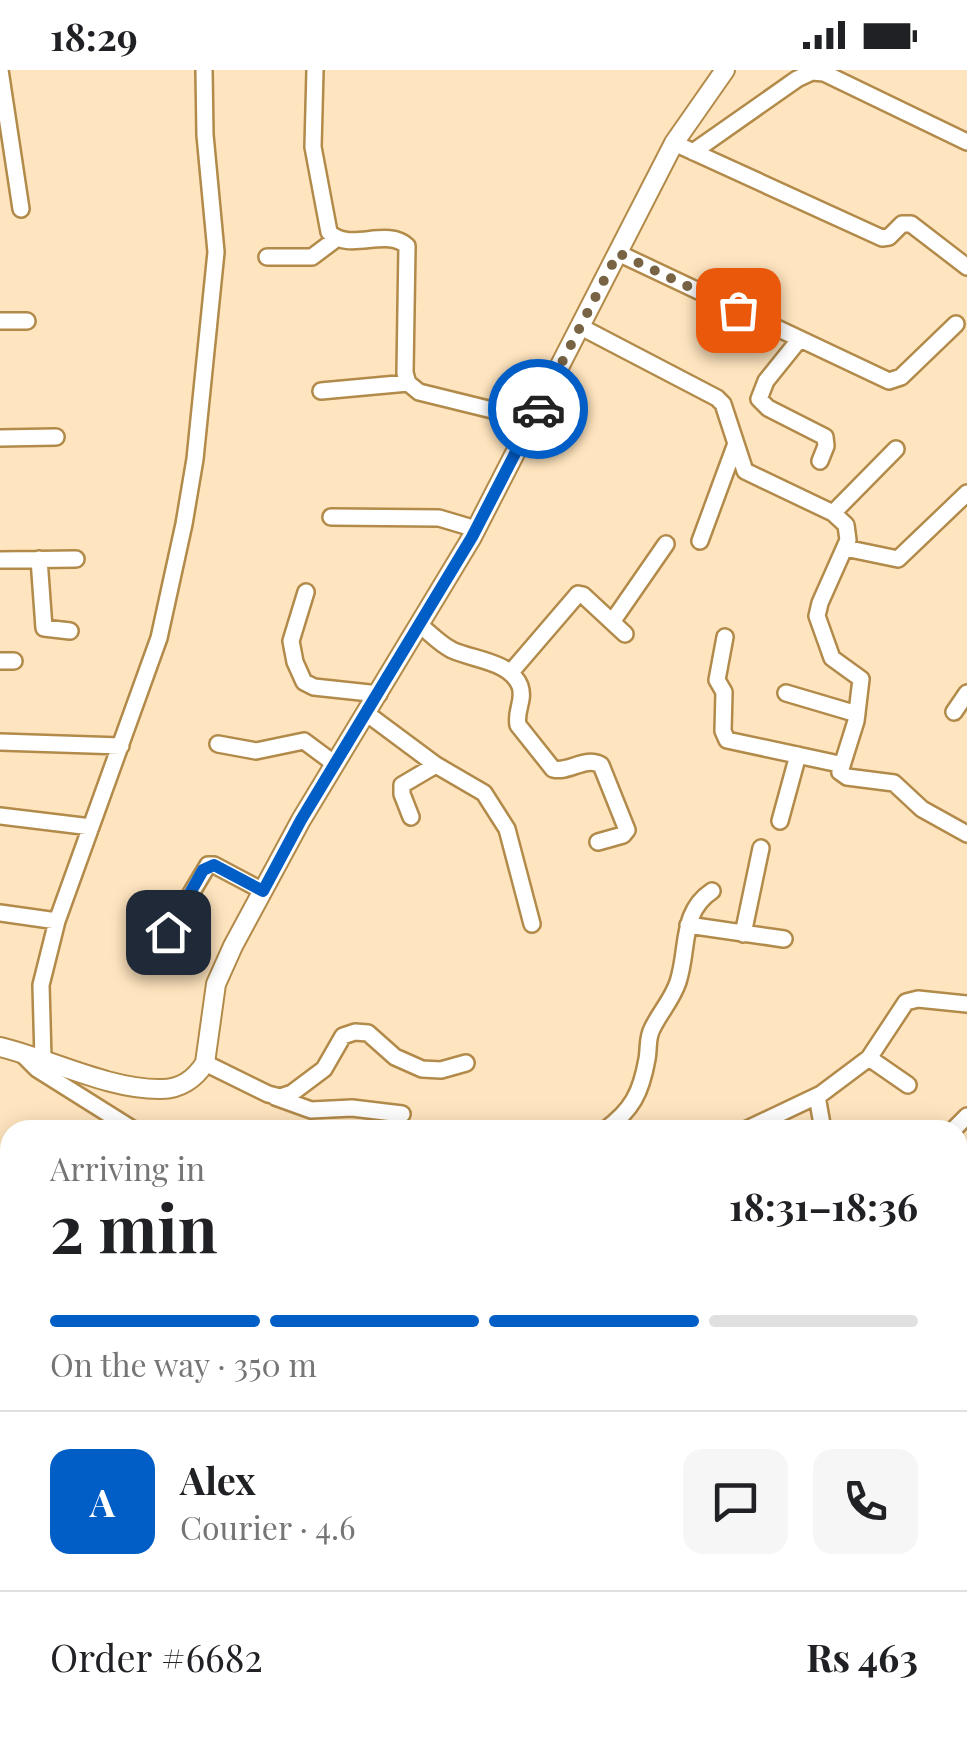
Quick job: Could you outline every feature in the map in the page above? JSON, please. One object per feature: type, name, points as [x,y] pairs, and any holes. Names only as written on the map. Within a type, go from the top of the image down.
[{"type":"street","points":[[0,70],[22,209]]},
{"type":"street","points":[[44,1059],[40,986],[57,921],[166,610],[194,459],[216,252],[205,135],[204,70]]},
{"type":"street","points":[[315,70],[314,159],[326,227],[336,239]]},
{"type":"street","points":[[0,1047],[121,1083],[160,1090],[183,1084],[198,1072],[204,1063],[216,984],[263,891],[334,764],[421,626],[476,529],[674,143],[724,70]]},
{"type":"street","points":[[693,152],[812,72],[824,73],[967,142]]},
{"type":"street","points":[[674,143],[882,238],[909,223],[967,266]]},
{"type":"street","points":[[267,257],[312,257],[336,239],[398,240],[408,246],[408,383],[419,392],[533,420]]},
{"type":"street","points":[[618,253],[882,380],[893,382],[901,377],[956,324]]},
{"type":"street","points":[[0,321],[28,321]]},
{"type":"street","points":[[581,326],[717,398],[723,404],[741,464],[751,476],[834,513],[848,528],[817,616],[832,658],[861,679],[857,714],[840,772],[894,783],[922,809],[967,834]]},
{"type":"street","points":[[799,340],[766,381],[760,399],[768,408],[825,436],[820,461]]},
{"type":"street","points":[[321,391],[408,383]]},
{"type":"street","points":[[0,438],[56,438]]},
{"type":"street","points":[[700,542],[735,446]]},
{"type":"street","points":[[834,513],[896,449]]},
{"type":"street","points":[[844,548],[898,559],[967,493]]},
{"type":"street","points":[[331,517],[439,518],[476,529]]},
{"type":"street","points":[[612,622],[666,544]]},
{"type":"street","points":[[40,559],[44,628],[70,631]]},
{"type":"street","points":[[0,560],[76,559]]},
{"type":"street","points":[[306,592],[291,641],[304,682],[314,687],[378,694]]},
{"type":"street","points":[[511,672],[576,595],[583,595],[625,634]]},
{"type":"street","points":[[421,626],[447,648],[511,672],[523,696],[516,717],[518,724],[552,768],[558,771],[594,761],[604,770],[626,830],[598,842]]},
{"type":"street","points":[[725,637],[717,680],[724,692],[723,731],[727,740],[840,764]]},
{"type":"street","points":[[786,693],[857,714]]},
{"type":"street","points":[[954,712],[967,694]]},
{"type":"street","points":[[366,714],[436,764],[474,785],[496,808],[515,851],[532,924]]},
{"type":"street","points":[[0,742],[121,746]]},
{"type":"street","points":[[218,744],[256,751],[304,742],[334,764]]},
{"type":"street","points":[[780,821],[798,755]]},
{"type":"street","points":[[411,816],[402,785],[436,764]]},
{"type":"street","points":[[0,816],[91,827]]},
{"type":"street","points":[[743,934],[761,848]]},
{"type":"street","points":[[168,932],[208,866],[214,865],[263,891]]},
{"type":"street","points":[[618,1120],[634,1102],[648,1058],[650,1031],[668,1006],[679,980],[696,902],[712,890]]},
{"type":"street","points":[[0,913],[57,921]]},
{"type":"street","points":[[688,925],[784,939]]},
{"type":"street","points":[[766,1120],[817,1096],[869,1058],[906,1002],[918,998],[967,1004]]},
{"type":"street","points":[[274,1096],[292,1093],[324,1069],[342,1036],[355,1032],[368,1033],[395,1057],[413,1066],[441,1070],[466,1063]]},
{"type":"street","points":[[20,1052],[37,1070],[118,1120]]},
{"type":"street","points":[[869,1058],[908,1085]]},
{"type":"street","points":[[204,1063],[311,1110],[352,1108],[402,1114]]},
{"type":"street","points":[[817,1096],[821,1120]]},
{"type":"way so far","points":[[538,409],[618,253],[738,310]]},
{"type":"route","points":[[168,932],[203,870],[212,864],[263,891],[334,764],[472,537],[538,409]]}]
